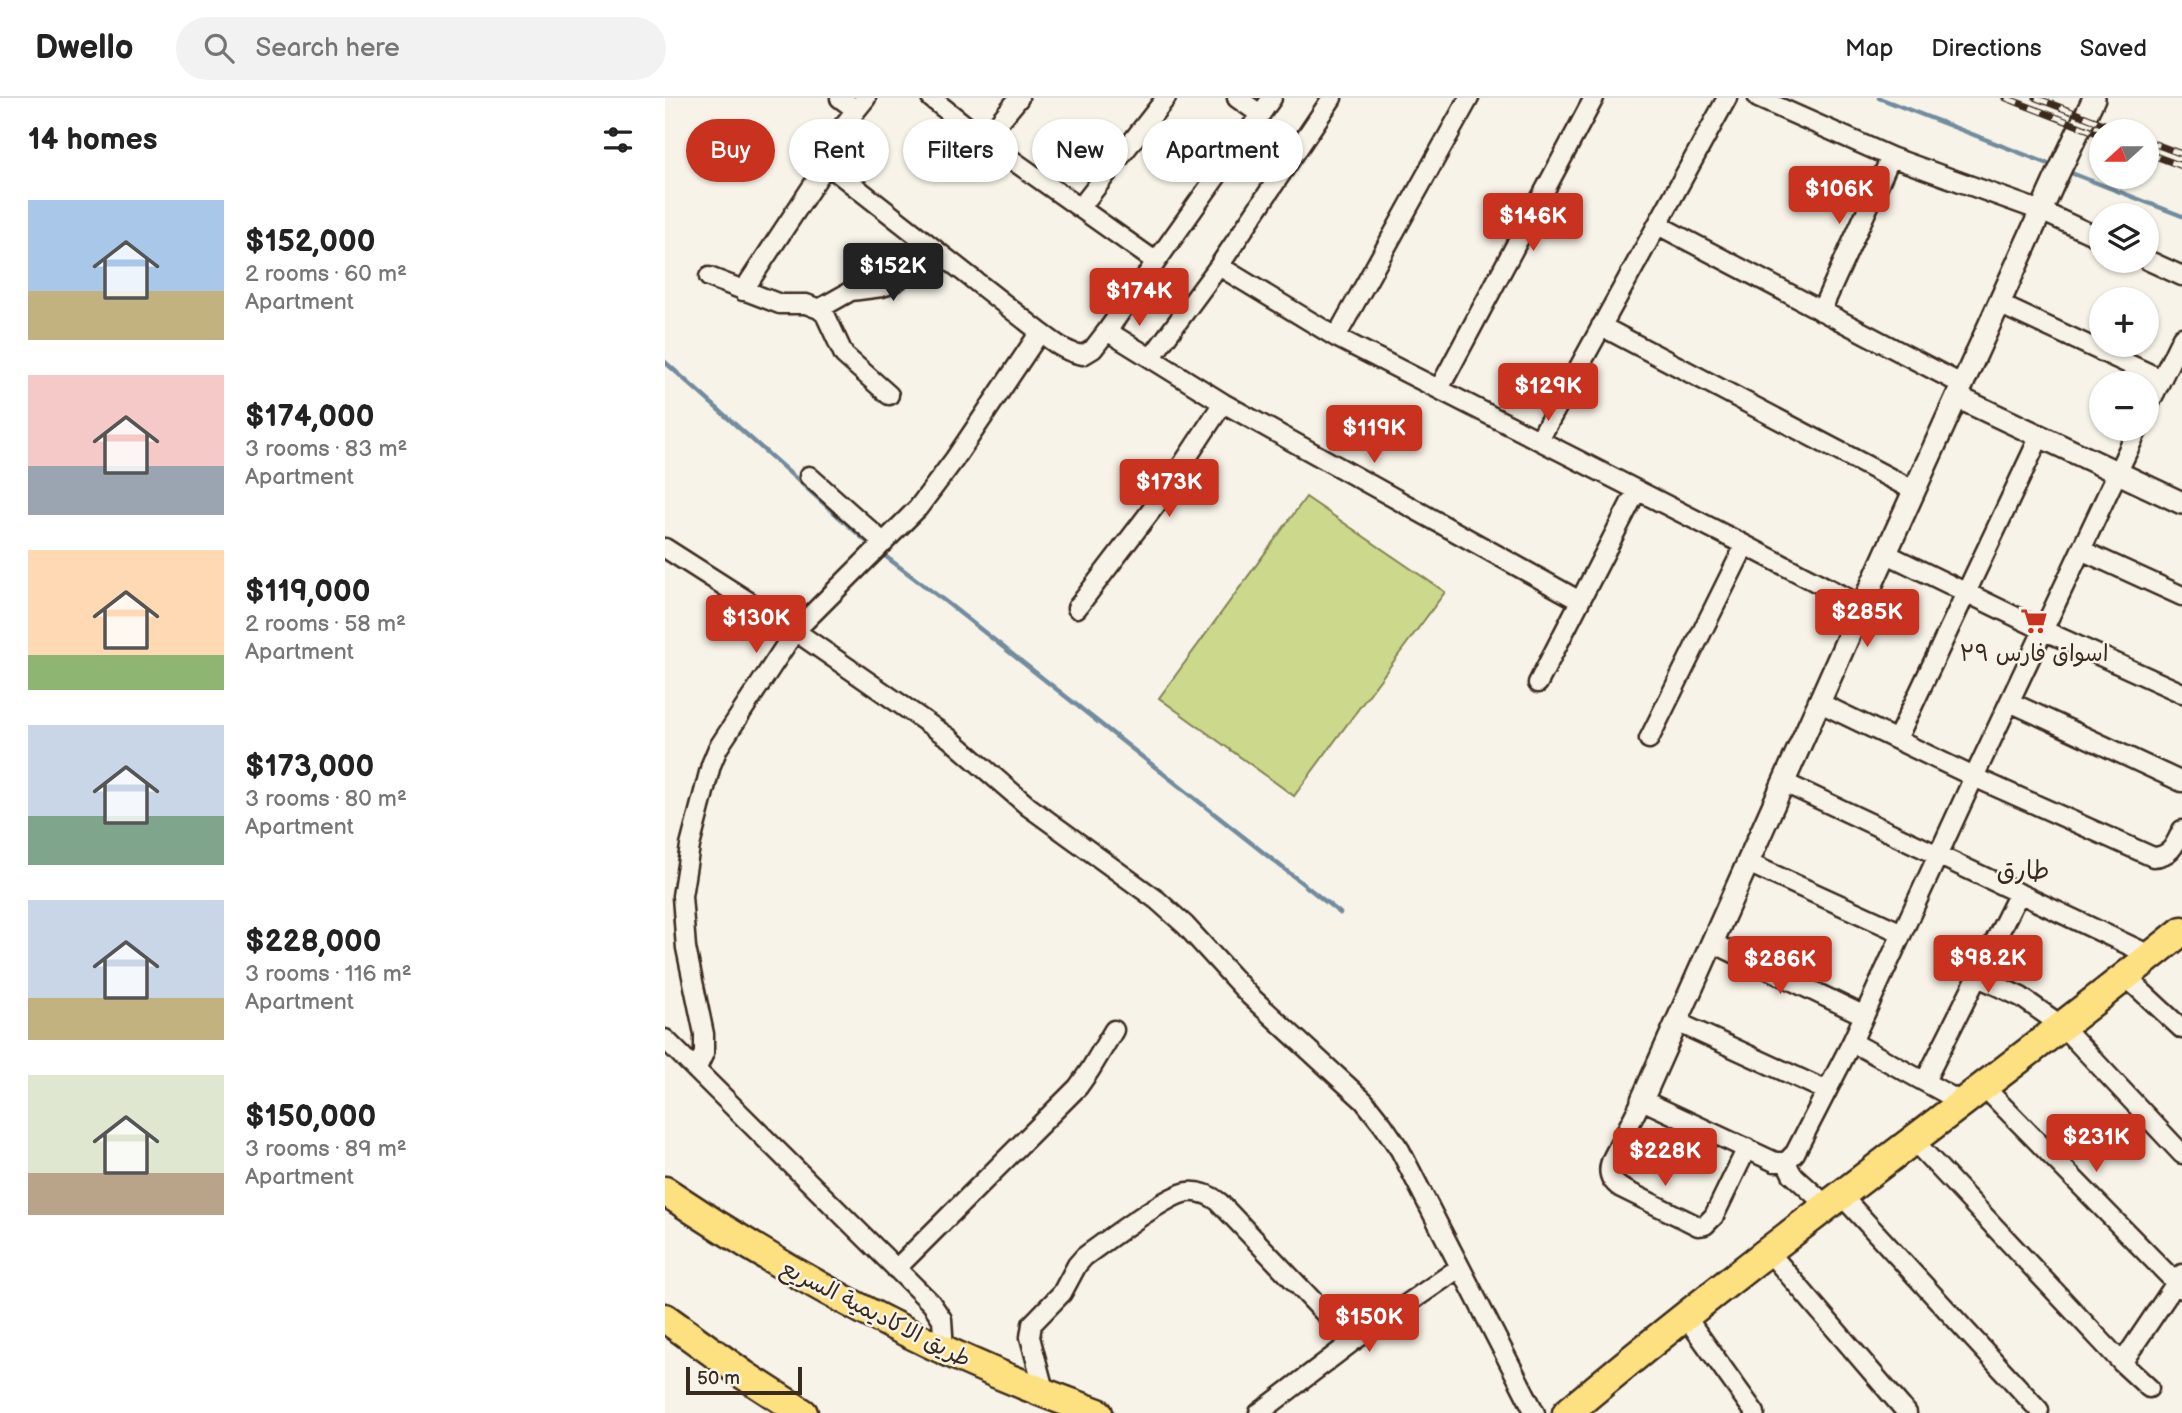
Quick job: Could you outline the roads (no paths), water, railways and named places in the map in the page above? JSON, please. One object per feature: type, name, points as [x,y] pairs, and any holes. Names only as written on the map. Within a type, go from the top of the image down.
[{"type":"main road","points":[[1567,1413],[1834,1200],[1914,1141],[2182,931]]},
{"type":"main road","name":"طريق الاكاديمية السريع","points":[[665,1191],[765,1256],[893,1326],[1045,1394],[1098,1413]]},
{"type":"main road","points":[[665,1318],[744,1375],[803,1413]]},
{"type":"street","points":[[840,98],[861,104],[849,119]]},
{"type":"street","points":[[931,98],[958,119]]},
{"type":"street","points":[[1002,119],[1019,98]]},
{"type":"street","points":[[1080,208],[1165,98]]},
{"type":"street","points":[[1237,98],[1260,114]]},
{"type":"street","points":[[849,182],[1040,332],[1063,349],[1083,355],[1093,349],[1107,331],[1272,98]]},
{"type":"street","points":[[1151,358],[1219,266],[1332,98]]},
{"type":"street","points":[[1336,337],[1469,98]]},
{"type":"street","points":[[1439,389],[1594,98]]},
{"type":"street","points":[[1539,440],[1727,98]]},
{"type":"street","points":[[1758,98],[1891,157],[2041,211],[2089,233]]},
{"type":"street","points":[[1747,1148],[1711,1222],[1705,1225],[1692,1223],[1621,1188],[1614,1183],[1610,1175],[1612,1159],[1642,1100],[1862,606],[2094,98]]},
{"type":"street","points":[[1821,312],[1891,157]]},
{"type":"street","points":[[1018,164],[1155,261]]},
{"type":"street","points":[[743,291],[816,182]]},
{"type":"street","points":[[1658,225],[1821,312],[2040,436],[2182,503]]},
{"type":"street","points":[[819,309],[851,291],[891,284],[899,279],[929,245]]},
{"type":"street","points":[[2159,265],[2182,275]]},
{"type":"street","points":[[1219,266],[1336,337],[1862,606]]},
{"type":"street","points":[[709,277],[780,304],[806,304],[819,309],[825,314],[844,355],[889,395]]},
{"type":"street","points":[[1999,304],[2161,379]]},
{"type":"street","points":[[1601,326],[1915,491]]},
{"type":"street","points":[[1107,331],[1223,403],[1580,601]]},
{"type":"street","points":[[696,1070],[703,1053],[704,1034],[686,948],[681,896],[690,846],[718,748],[795,631],[918,509],[1040,332]]},
{"type":"street","points":[[2159,383],[2182,337]]},
{"type":"street","points":[[1077,608],[1157,503],[1223,403]]},
{"type":"street","points":[[1897,739],[2040,436]]},
{"type":"street","points":[[1642,1100],[1775,1163],[1786,1162],[1795,1153],[1852,1042],[2132,441]]},
{"type":"street","points":[[809,476],[884,543]]},
{"type":"street","points":[[1538,683],[1637,490]]},
{"type":"street","points":[[1649,738],[1745,545]]},
{"type":"street","points":[[665,548],[795,631],[949,738],[1038,814],[1171,912],[1238,984],[1342,1080],[1377,1117],[1400,1150],[1535,1413]]},
{"type":"street","points":[[2081,550],[2182,596]]},
{"type":"street","points":[[1887,554],[2043,630],[2182,693]]},
{"type":"street","points":[[2010,702],[2182,782]]},
{"type":"street","points":[[1820,703],[1974,777],[2153,857],[2169,853],[2182,830]]},
{"type":"street","points":[[1785,783],[2152,956]]},
{"type":"street","points":[[1748,863],[1902,933]]},
{"type":"street","points":[[1926,1081],[2019,893]]},
{"type":"street","points":[[1713,943],[1863,1015]]},
{"type":"street","points":[[1976,976],[2021,998],[2062,1026],[2182,1154]]},
{"type":"street","points":[[2125,976],[2182,1029]]},
{"type":"street","points":[[1677,1022],[1827,1091]]},
{"type":"street","points":[[896,1269],[1078,1087],[1114,1030]]},
{"type":"street","points":[[665,1039],[937,1310],[942,1319],[944,1350]]},
{"type":"street","points":[[1852,1042],[1926,1081],[1973,1095],[2180,1282],[2122,1363]]},
{"type":"street","points":[[1914,1141],[2122,1363],[2149,1388]]},
{"type":"street","points":[[1786,1162],[1792,1174],[1834,1200],[2039,1410]]},
{"type":"street","points":[[1045,1394],[1030,1337],[1030,1328],[1035,1320],[1062,1293],[1084,1257],[1169,1199],[1185,1192],[1203,1193],[1219,1202],[1353,1342]]},
{"type":"street","points":[[1769,1252],[1907,1413]]},
{"type":"street","points":[[1259,1413],[1353,1342],[1459,1268]]},
{"type":"street","points":[[1686,1317],[1755,1413]]},
{"type":"waterway","points":[[1879,98],[2054,166]]},
{"type":"waterway","points":[[2066,171],[2182,216]]},
{"type":"waterway","points":[[665,362],[874,548]]},
{"type":"waterway","points":[[881,553],[1340,913]]},
{"type":"railway","points":[[2006,98],[2089,130]]},
{"type":"railway","points":[[2036,98],[2091,119]]},
{"type":"railway","points":[[2159,145],[2182,154]]},
{"type":"railway","points":[[2159,157],[2182,166]]},
{"type":"place","name":"اسواق فارس ٣٩","points":[[2034,621]]},
{"type":"district","name":"طارق","points":[[2023,870]]}]
